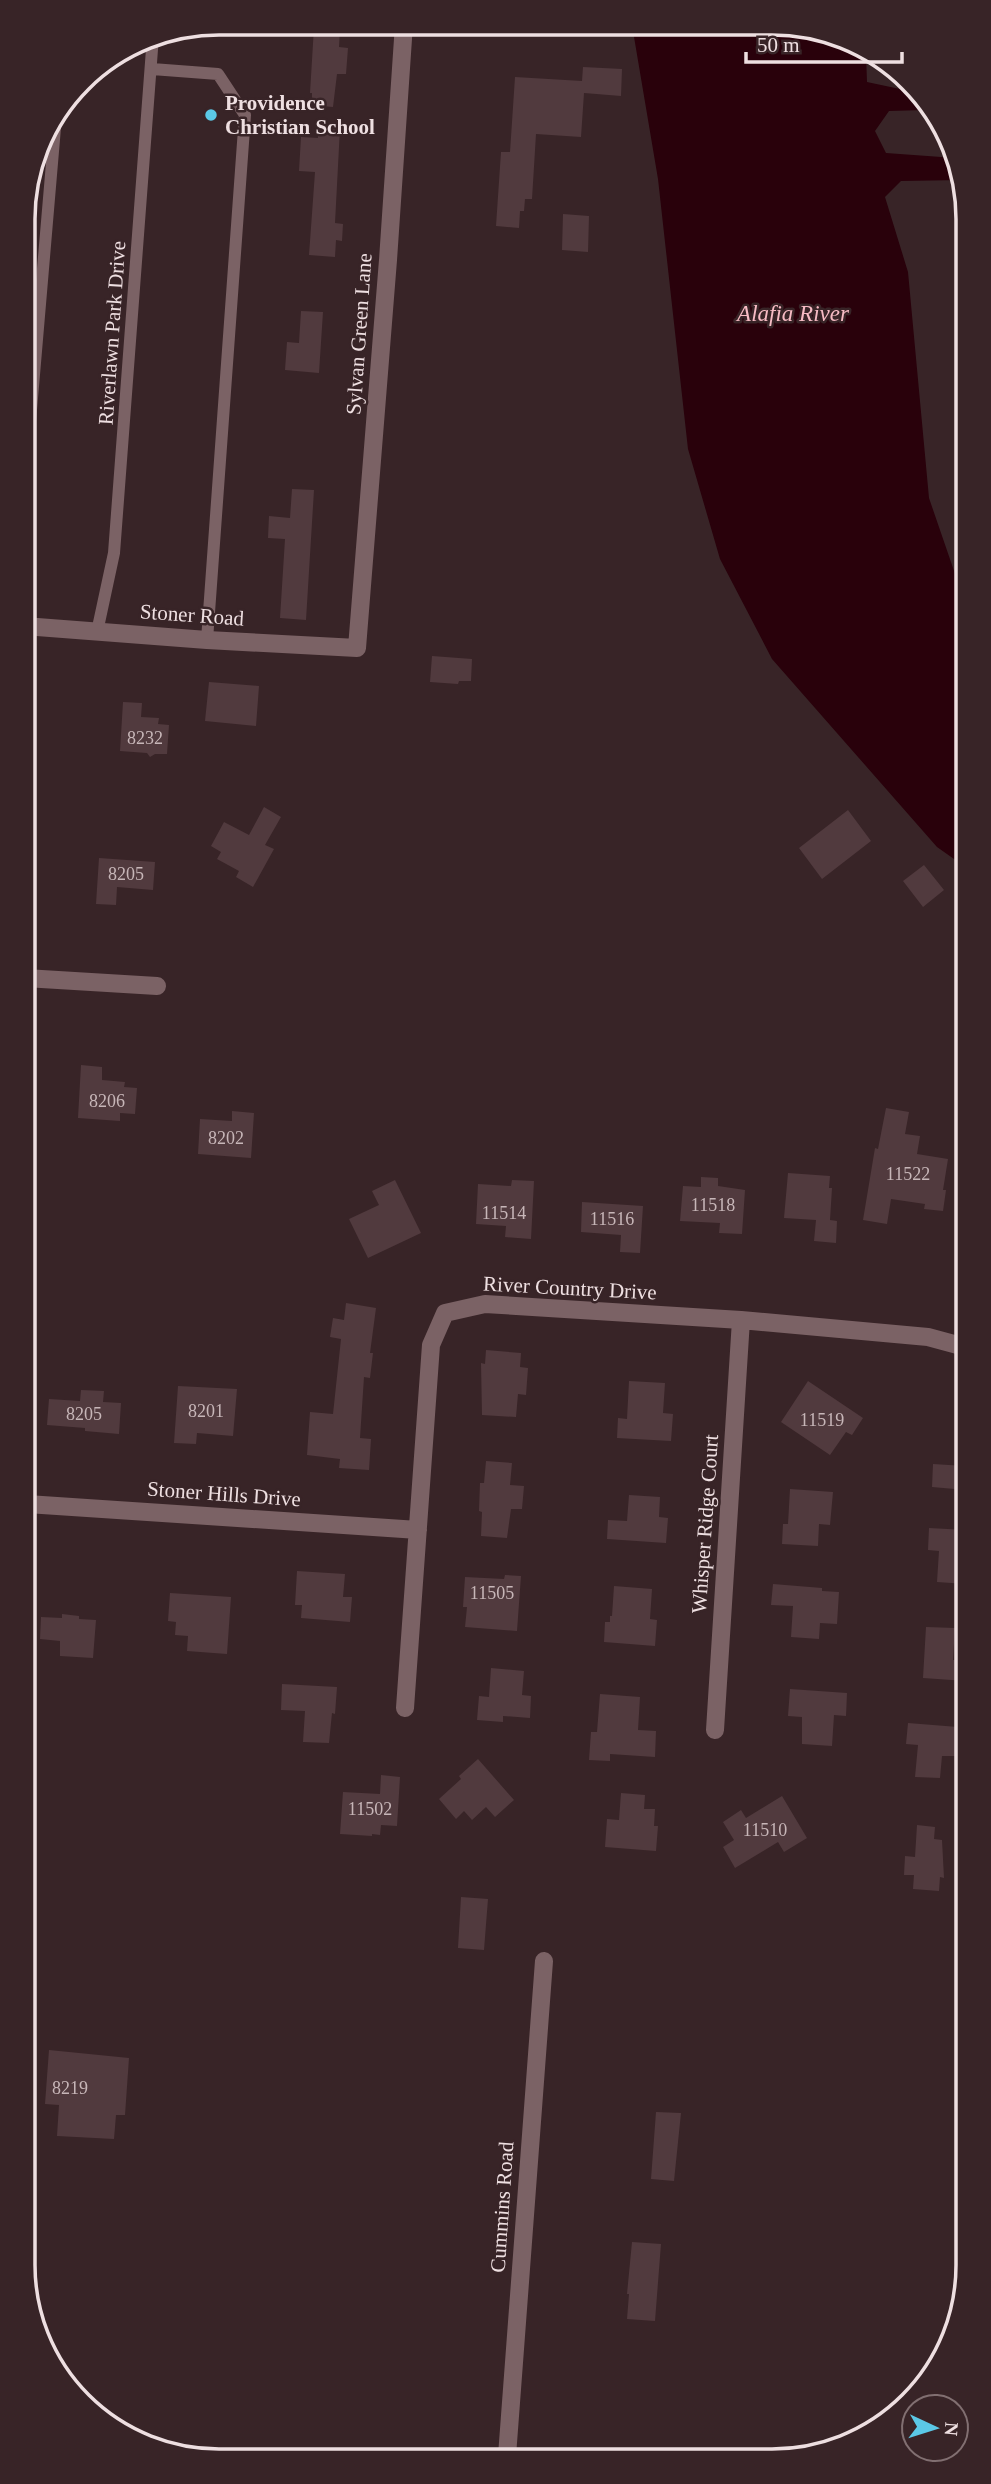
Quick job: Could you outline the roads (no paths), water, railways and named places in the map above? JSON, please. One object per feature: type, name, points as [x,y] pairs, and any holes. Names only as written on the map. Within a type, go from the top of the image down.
[{"type":"street","name":"Sylvan Green Lane","points":[[357,648],[403,35]]},
{"type":"street","name":"Stoner Road","points":[[35,627],[357,648]]},
{"type":"street","points":[[35,979],[157,986]]},
{"type":"street","name":"River Country Drive","points":[[405,1708],[431,1345],[445,1313],[485,1304],[741,1320],[928,1337],[956,1345]]},
{"type":"street","name":"Whisper Ridge Court","points":[[715,1730],[741,1320]]},
{"type":"street","name":"Stoner Hills Drive","points":[[35,1505],[418,1530]]},
{"type":"street","name":"Cummins Road","points":[[507,2449],[544,1961]]},
{"type":"lane","name":"Riverlawn Park Drive","points":[[97,632],[114,553],[153,48]]},
{"type":"lane","points":[[152,69],[218,74],[245,114],[207,640]]},
{"type":"lane","points":[[35,363],[54,138]]},
{"type":"water","name":"Alafia River","points":[[634,35],[784,35],[831,45],[866,62],[867,82],[901,89],[920,110],[889,111],[875,131],[886,153],[945,157],[951,180],[901,181],[885,197],[908,272],[929,498],[956,577],[956,860],[937,847],[772,659],[720,559],[688,449],[658,179]]},
{"type":"place","name":"Providence Christian School","points":[[211,115]]}]
